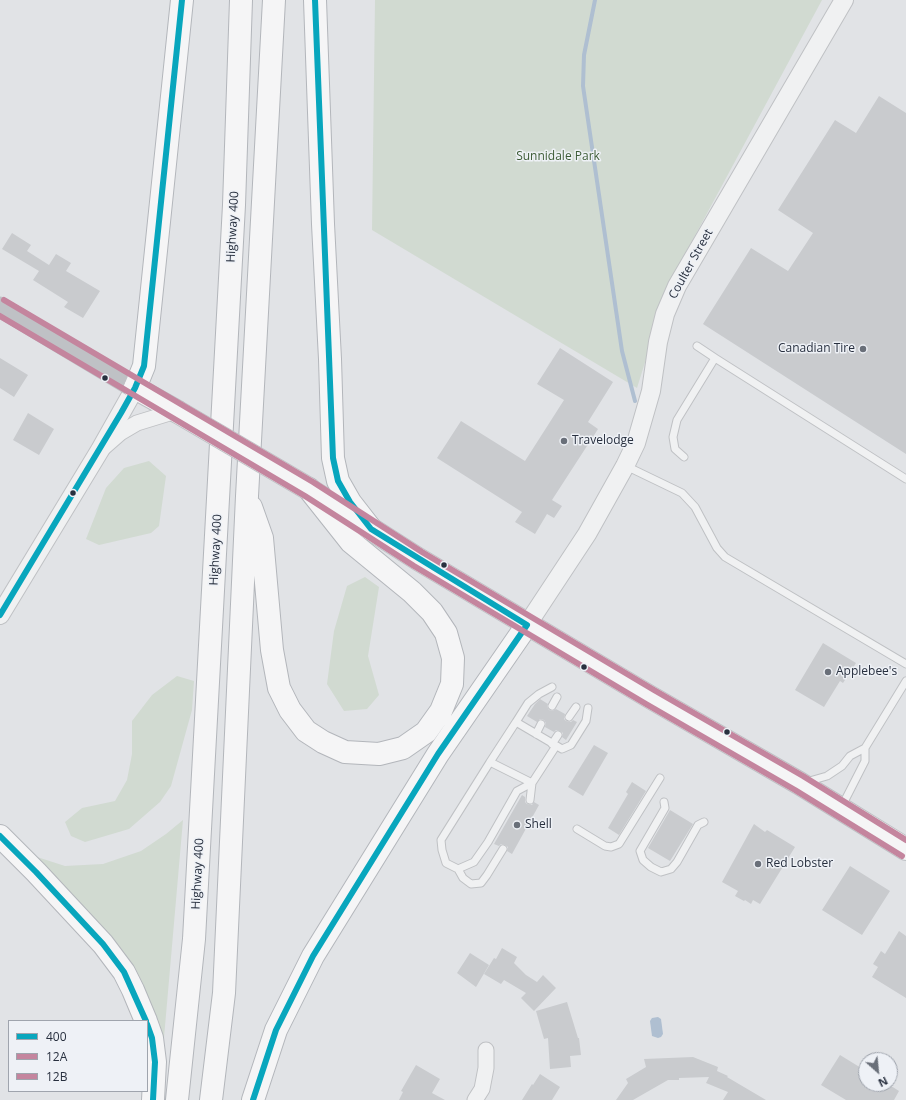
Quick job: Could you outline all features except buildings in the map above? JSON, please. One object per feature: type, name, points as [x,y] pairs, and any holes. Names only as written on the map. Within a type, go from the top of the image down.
[{"type":"main road","points":[[135,388],[144,366],[182,0]]},
{"type":"main road","name":"Highway 400","points":[[176,1100],[194,939],[234,205],[241,0]]},
{"type":"main road","points":[[211,1100],[224,993],[274,0]]},
{"type":"main road","points":[[315,0],[333,458],[338,481],[350,502],[371,528]]},
{"type":"main road","points":[[0,308],[309,489],[418,560],[650,697],[799,782],[906,849]]},
{"type":"main road","points":[[248,496],[262,538],[272,650],[279,688],[290,710],[306,731],[323,742],[345,752],[379,754],[403,748],[426,732],[441,711],[452,684],[453,658],[446,633],[432,612],[412,592],[351,542],[309,489]]},
{"type":"main road","points":[[254,1100],[276,1030],[313,956],[438,754],[527,625]]},
{"type":"main road","points":[[0,836],[36,872],[103,944],[124,972],[146,1020]]},
{"type":"main road","points":[[148,1025],[152,1038],[155,1062],[153,1100]]},
{"type":"street","name":"Coulter Street","points":[[527,625],[587,534],[625,466],[636,443],[651,391],[658,342],[665,314],[677,286],[844,0]]},
{"type":"street","points":[[0,615],[100,450],[135,388]]},
{"type":"street","points":[[100,450],[120,433],[137,422],[176,411]]},
{"type":"street","points":[[475,1100],[482,1089],[486,1068],[486,1050]]},
{"type":"lane","points":[[697,346],[906,479]]},
{"type":"lane","points":[[684,457],[676,450],[672,437],[677,420],[715,358]]},
{"type":"lane","points":[[625,466],[682,493],[695,507],[717,548],[725,557],[906,664]]},
{"type":"lane","points":[[799,782],[827,776],[842,766],[850,756],[865,748],[906,681]]},
{"type":"lane","points":[[503,849],[487,875],[480,883],[471,884],[463,878],[458,868],[446,863],[441,840],[528,703],[552,686]]},
{"type":"lane","points":[[552,706],[557,697]]},
{"type":"lane","points":[[569,717],[576,708]]},
{"type":"lane","points":[[516,722],[562,749],[571,745],[586,721],[588,708]]},
{"type":"lane","points":[[536,734],[541,724]]},
{"type":"lane","points":[[530,800],[532,783],[554,745],[558,735]]},
{"type":"lane","points":[[841,809],[865,761],[865,748]]},
{"type":"lane","points":[[490,762],[532,783]]},
{"type":"lane","points":[[577,829],[605,846],[611,847],[619,844],[660,778]]},
{"type":"lane","points":[[458,868],[474,862],[488,842],[517,791],[532,783]]},
{"type":"lane","points":[[664,802],[665,808],[640,851],[642,860],[651,867],[661,872],[671,869],[677,862],[698,825],[704,822]]},
{"type":"green space","name":"Sunnidale Park","points":[[375,0],[822,0],[670,282],[637,388],[372,230]]},
{"type":"green space","points":[[149,461],[166,476],[159,526],[151,533],[99,545],[86,539],[106,488],[124,468]]},
{"type":"green space","points":[[365,577],[379,587],[368,656],[379,695],[367,709],[344,711],[327,684],[334,631],[347,586]]},
{"type":"green space","points":[[177,676],[194,681],[192,710],[171,786],[160,802],[129,829],[85,842],[71,836],[65,822],[82,808],[115,801],[127,780],[132,754],[132,721],[152,695]]},
{"type":"green space","points":[[183,820],[163,1049],[148,1027],[148,1020],[144,1020],[34,856],[65,866],[103,864],[141,851]]},
{"type":"water","points":[[658,1017],[661,1019],[663,1034],[658,1038],[652,1036],[650,1021],[652,1018]]},
{"type":"waterway","points":[[595,0],[584,55],[583,86],[622,351],[635,401]]},
{"type":"transit line","name":"400","points":[[0,615],[121,413],[135,388],[144,366],[182,0]]},
{"type":"transit line","name":"400","points":[[253,1100],[276,1030],[313,956],[438,754],[527,625],[371,529],[350,502],[338,481],[333,458],[315,0]]},
{"type":"transit line","name":"12B","points":[[4,300],[313,482],[422,552],[654,690],[803,776],[906,840]]},
{"type":"transit line","name":"12A","points":[[0,316],[305,496],[414,566],[646,704],[795,790],[902,856]]},
{"type":"transit line","name":"400","points":[[0,836],[36,872],[103,944],[124,972],[146,1020]]},
{"type":"transit line","name":"400","points":[[148,1027],[152,1038],[155,1062],[153,1100]]},
{"type":"place","name":"Canadian Tire","points":[[863,349]]},
{"type":"place","name":"Travelodge","points":[[564,441]]},
{"type":"place","name":"Applebee's","points":[[828,672]]},
{"type":"place","name":"Shell","points":[[517,825]]},
{"type":"place","name":"Red Lobster","points":[[758,864]]}]
